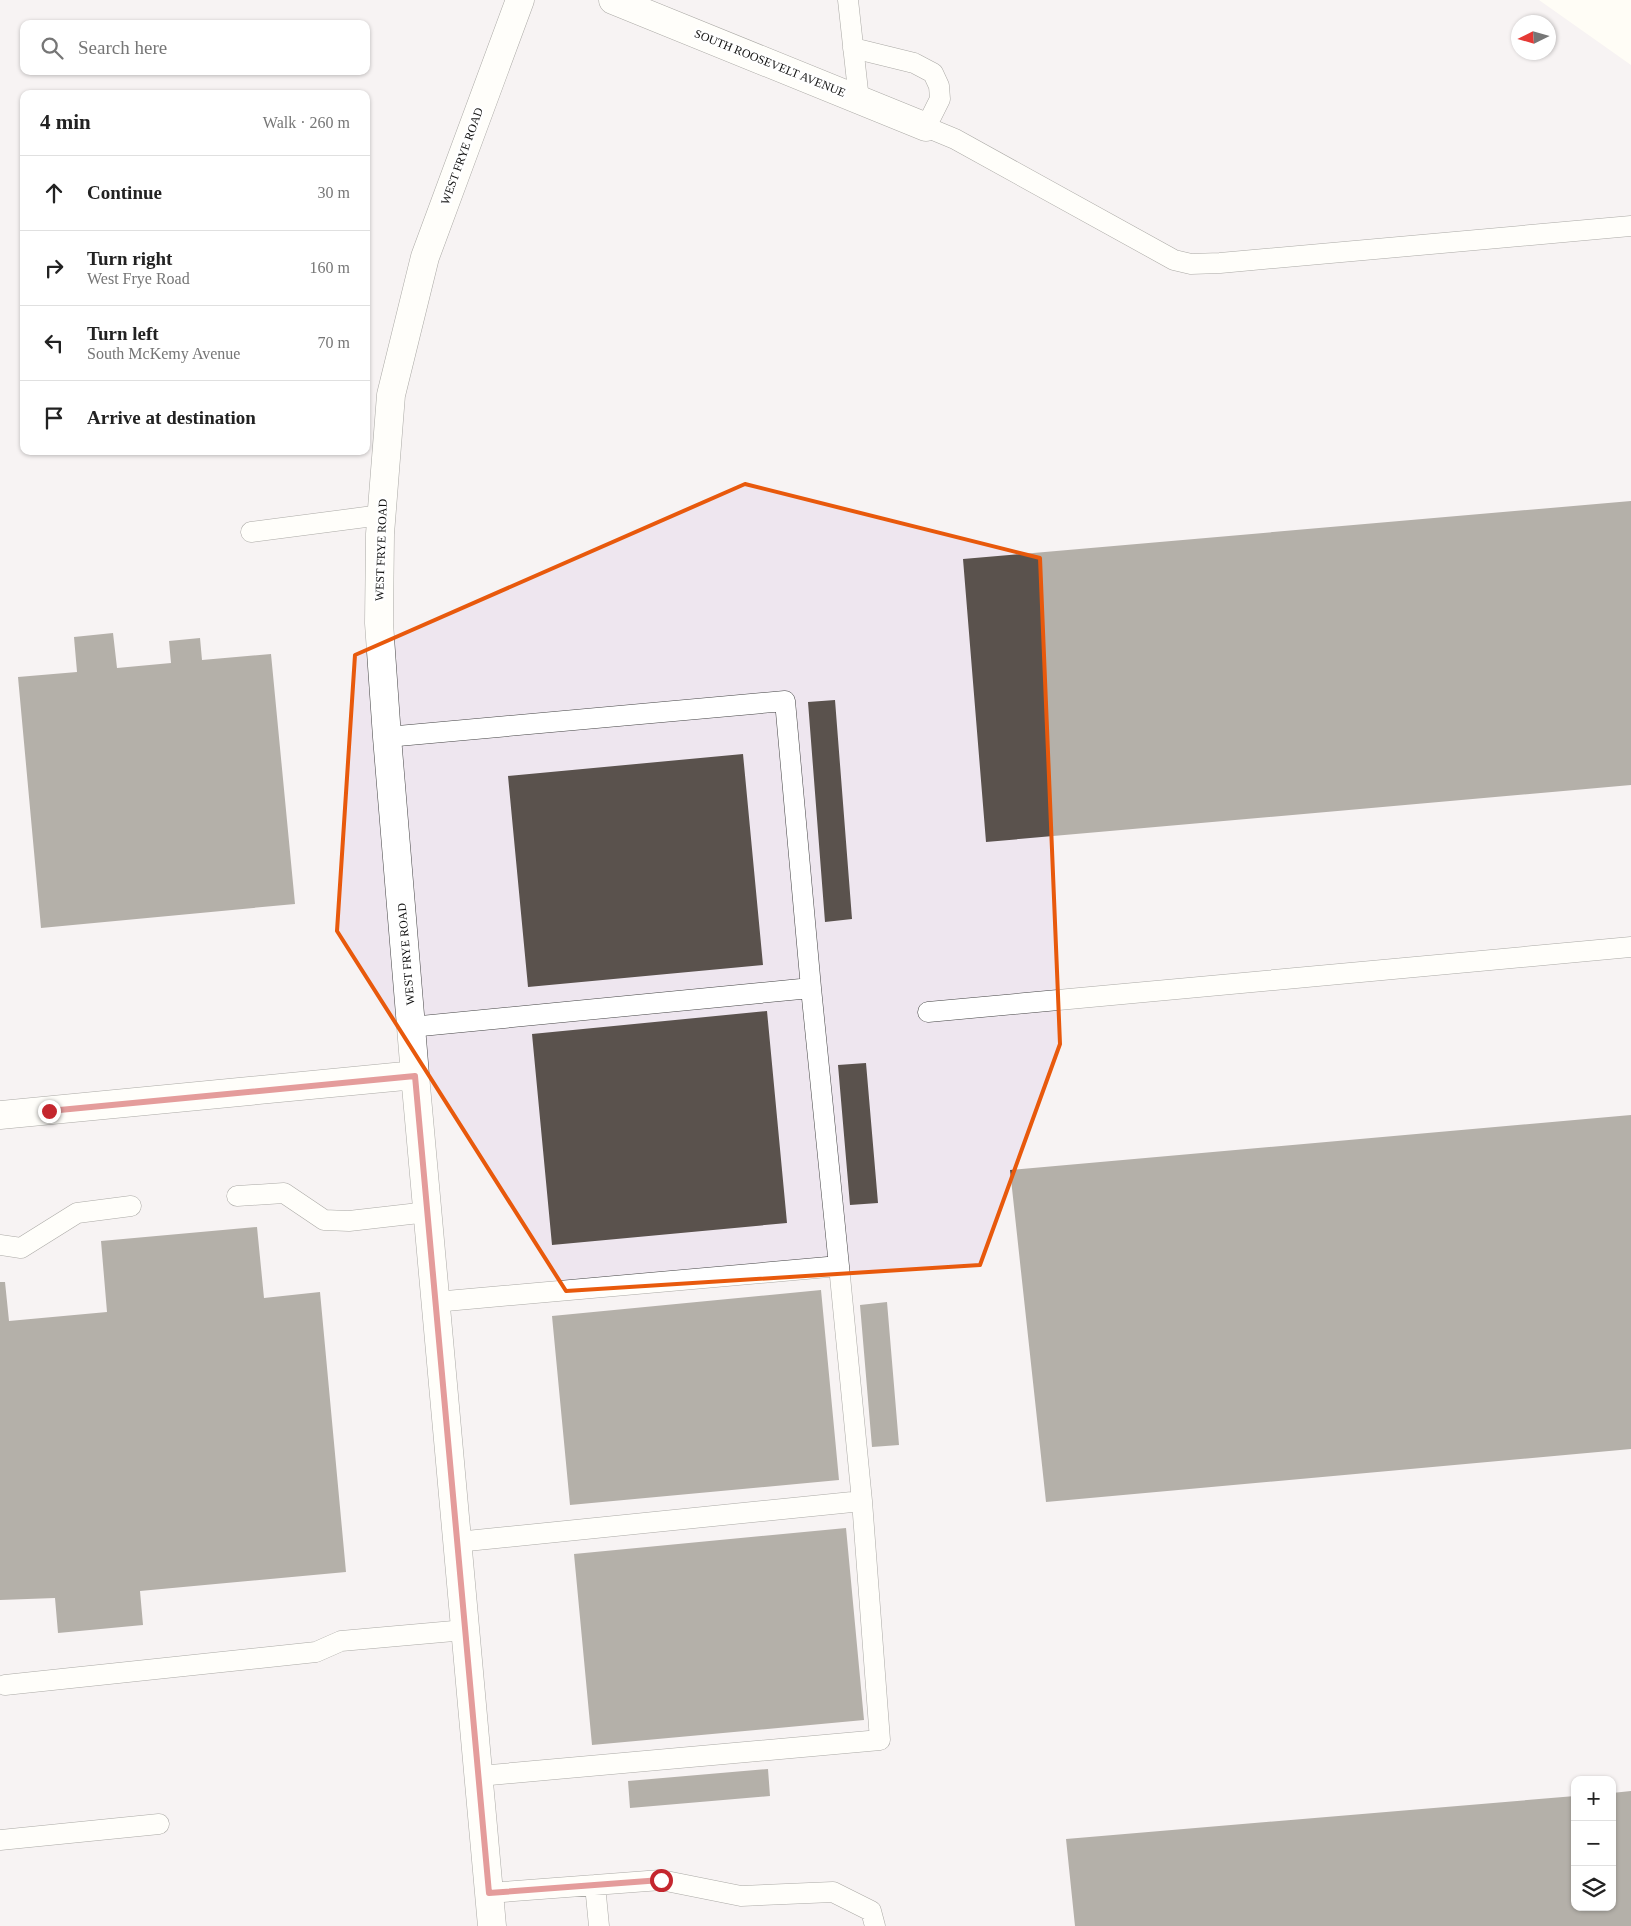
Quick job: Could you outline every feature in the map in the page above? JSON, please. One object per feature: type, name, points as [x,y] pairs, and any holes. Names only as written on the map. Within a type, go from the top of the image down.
[{"type":"street","name":"WEST FRYE ROAD","points":[[492,1926],[415,1076],[379,623],[381,514],[391,395],[425,257],[520,0]]},
{"type":"street","name":"SOUTH ROOSEVELT AVENUE","points":[[614,0],[926,127]]},
{"type":"street","points":[[0,1115],[415,1076]]},
{"type":"lane","points":[[848,0],[859,100]]},
{"type":"lane","points":[[853,48],[914,63],[933,73],[939,86],[940,99],[926,127],[955,139],[1161,254],[1174,260],[1191,264],[1631,226]]},
{"type":"lane","points":[[250,532],[381,514]]},
{"type":"lane","points":[[387,737],[785,701],[811,988],[862,1501],[880,1740],[479,1776]]},
{"type":"lane","points":[[928,1012],[1631,947]]},
{"type":"lane","points":[[411,1027],[811,988]]},
{"type":"lane","points":[[238,1196],[284,1193],[324,1220],[349,1221],[428,1212]]},
{"type":"lane","points":[[0,1244],[21,1248],[77,1213],[130,1206]]},
{"type":"lane","points":[[436,1302],[839,1266]]},
{"type":"lane","points":[[457,1542],[862,1501]]},
{"type":"lane","points":[[5,1685],[316,1652],[341,1640],[465,1630]]},
{"type":"lane","points":[[0,1840],[159,1824]]},
{"type":"lane","points":[[489,1893],[661,1880],[742,1896],[833,1892],[871,1911],[875,1926]]},
{"type":"lane","points":[[595,1885],[599,1926]]},
{"type":"highlighted area","points":[[745,484],[1040,558],[1060,1044],[980,1265],[566,1291],[337,931],[355,655]]},
{"type":"shaded area","points":[[0,0],[1539,0],[1631,65],[1631,1926],[0,1926]]},
{"type":"building","points":[[1631,501],[1631,785],[986,842],[963,559]]},
{"type":"building","points":[[113,633],[117,668],[171,663],[169,641],[200,638],[202,660],[271,654],[295,904],[41,928],[18,677],[77,672],[74,637]]},
{"type":"building","points":[[835,700],[852,919],[825,922],[808,702]]},
{"type":"building","points":[[743,754],[763,965],[528,987],[508,776]]},
{"type":"building","points":[[767,1011],[787,1223],[552,1245],[532,1034]]},
{"type":"building","points":[[866,1063],[878,1203],[850,1205],[838,1065]]},
{"type":"building","points":[[1631,1115],[1631,1449],[1046,1502],[1010,1170]]},
{"type":"building","points":[[257,1227],[264,1298],[320,1292],[346,1572],[140,1591],[143,1625],[58,1633],[55,1598],[0,1600],[0,1282],[5,1282],[9,1321],[107,1312],[101,1241]]},
{"type":"building","points":[[821,1290],[839,1480],[570,1505],[552,1316]]},
{"type":"building","points":[[887,1302],[899,1445],[872,1447],[860,1305]]},
{"type":"building","points":[[846,1528],[864,1720],[592,1745],[574,1554]]},
{"type":"building","points":[[768,1769],[770,1796],[630,1808],[628,1781]]},
{"type":"building","points":[[1631,1791],[1631,1926],[1075,1926],[1066,1839],[1571,1796],[1571,1911],[1616,1911],[1616,1793]]},
{"type":"route","points":[[49,1111],[415,1076],[489,1893],[661,1880]]}]
